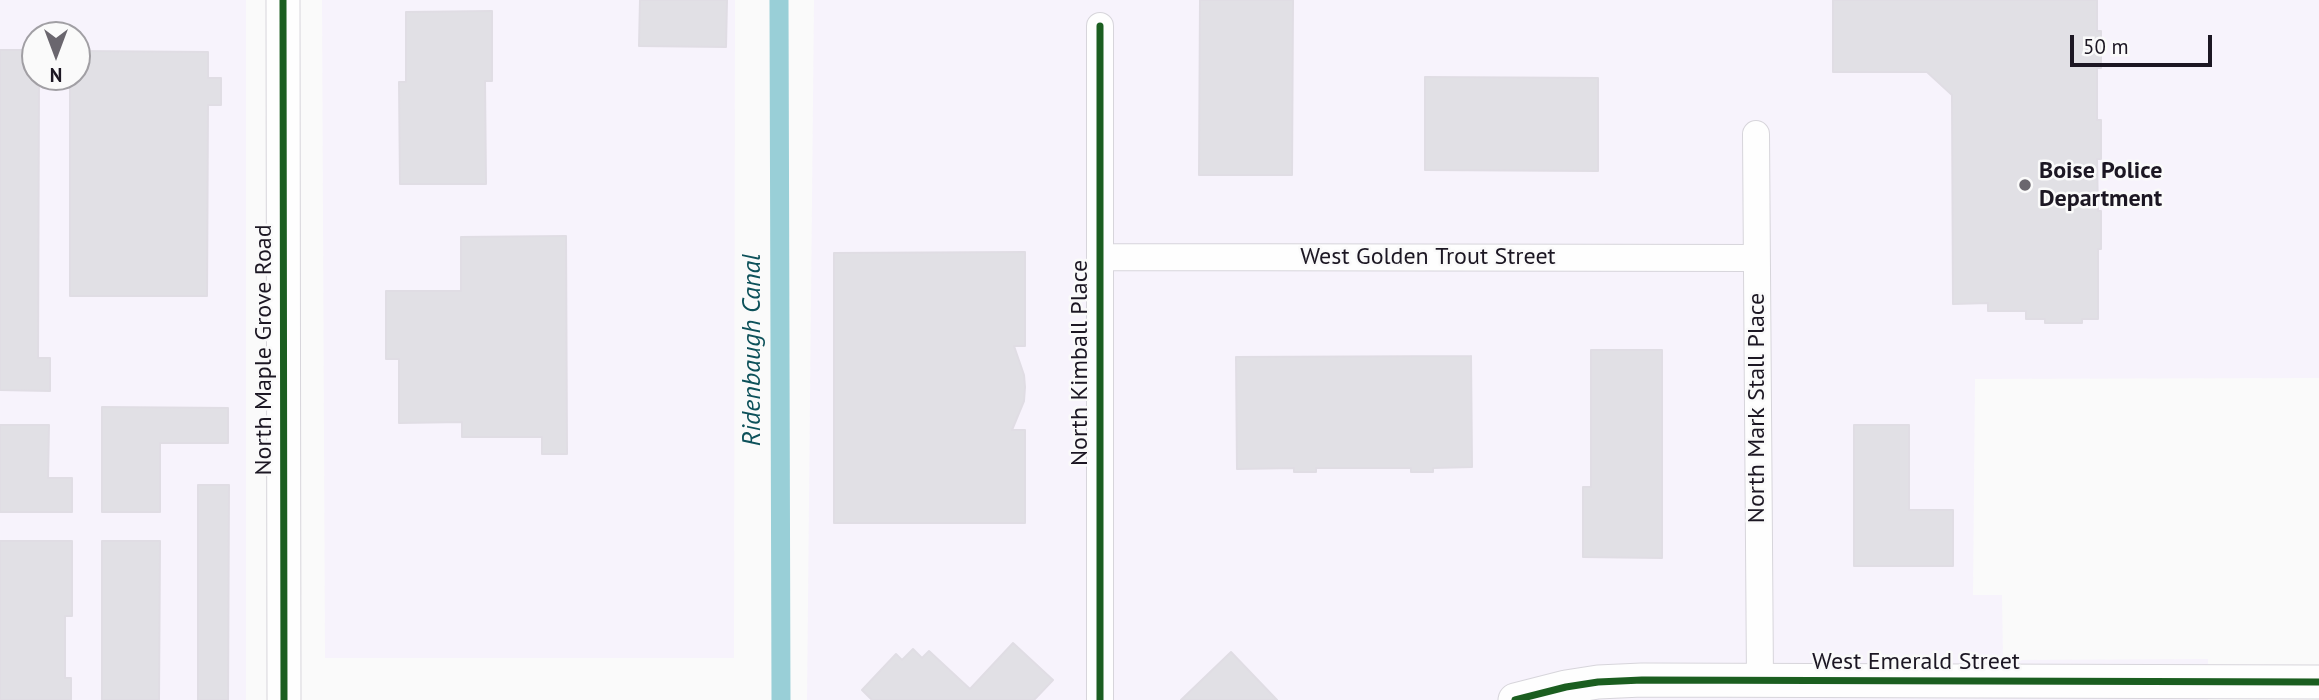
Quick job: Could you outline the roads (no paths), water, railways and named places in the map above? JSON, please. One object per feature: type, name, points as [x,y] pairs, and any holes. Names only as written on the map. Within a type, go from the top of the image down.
[{"type":"main road","name":"North Maple Grove Road","points":[[283,0],[285,700]]},
{"type":"main road","name":"West Emerald Street","points":[[1515,700],[1598,682],[2319,682]]},
{"type":"street","name":"North Kimball Place","points":[[1100,26],[1100,700]]},
{"type":"street","name":"North Mark Stall Place","points":[[1756,134],[1760,681]]},
{"type":"street","name":"West Golden Trout Street","points":[[1100,257],[1756,258]]},
{"type":"waterway","name":"Ridenbaugh Canal","points":[[779,0],[781,700]]},
{"type":"place","name":"Boise Police Department","points":[[2025,185]]}]
